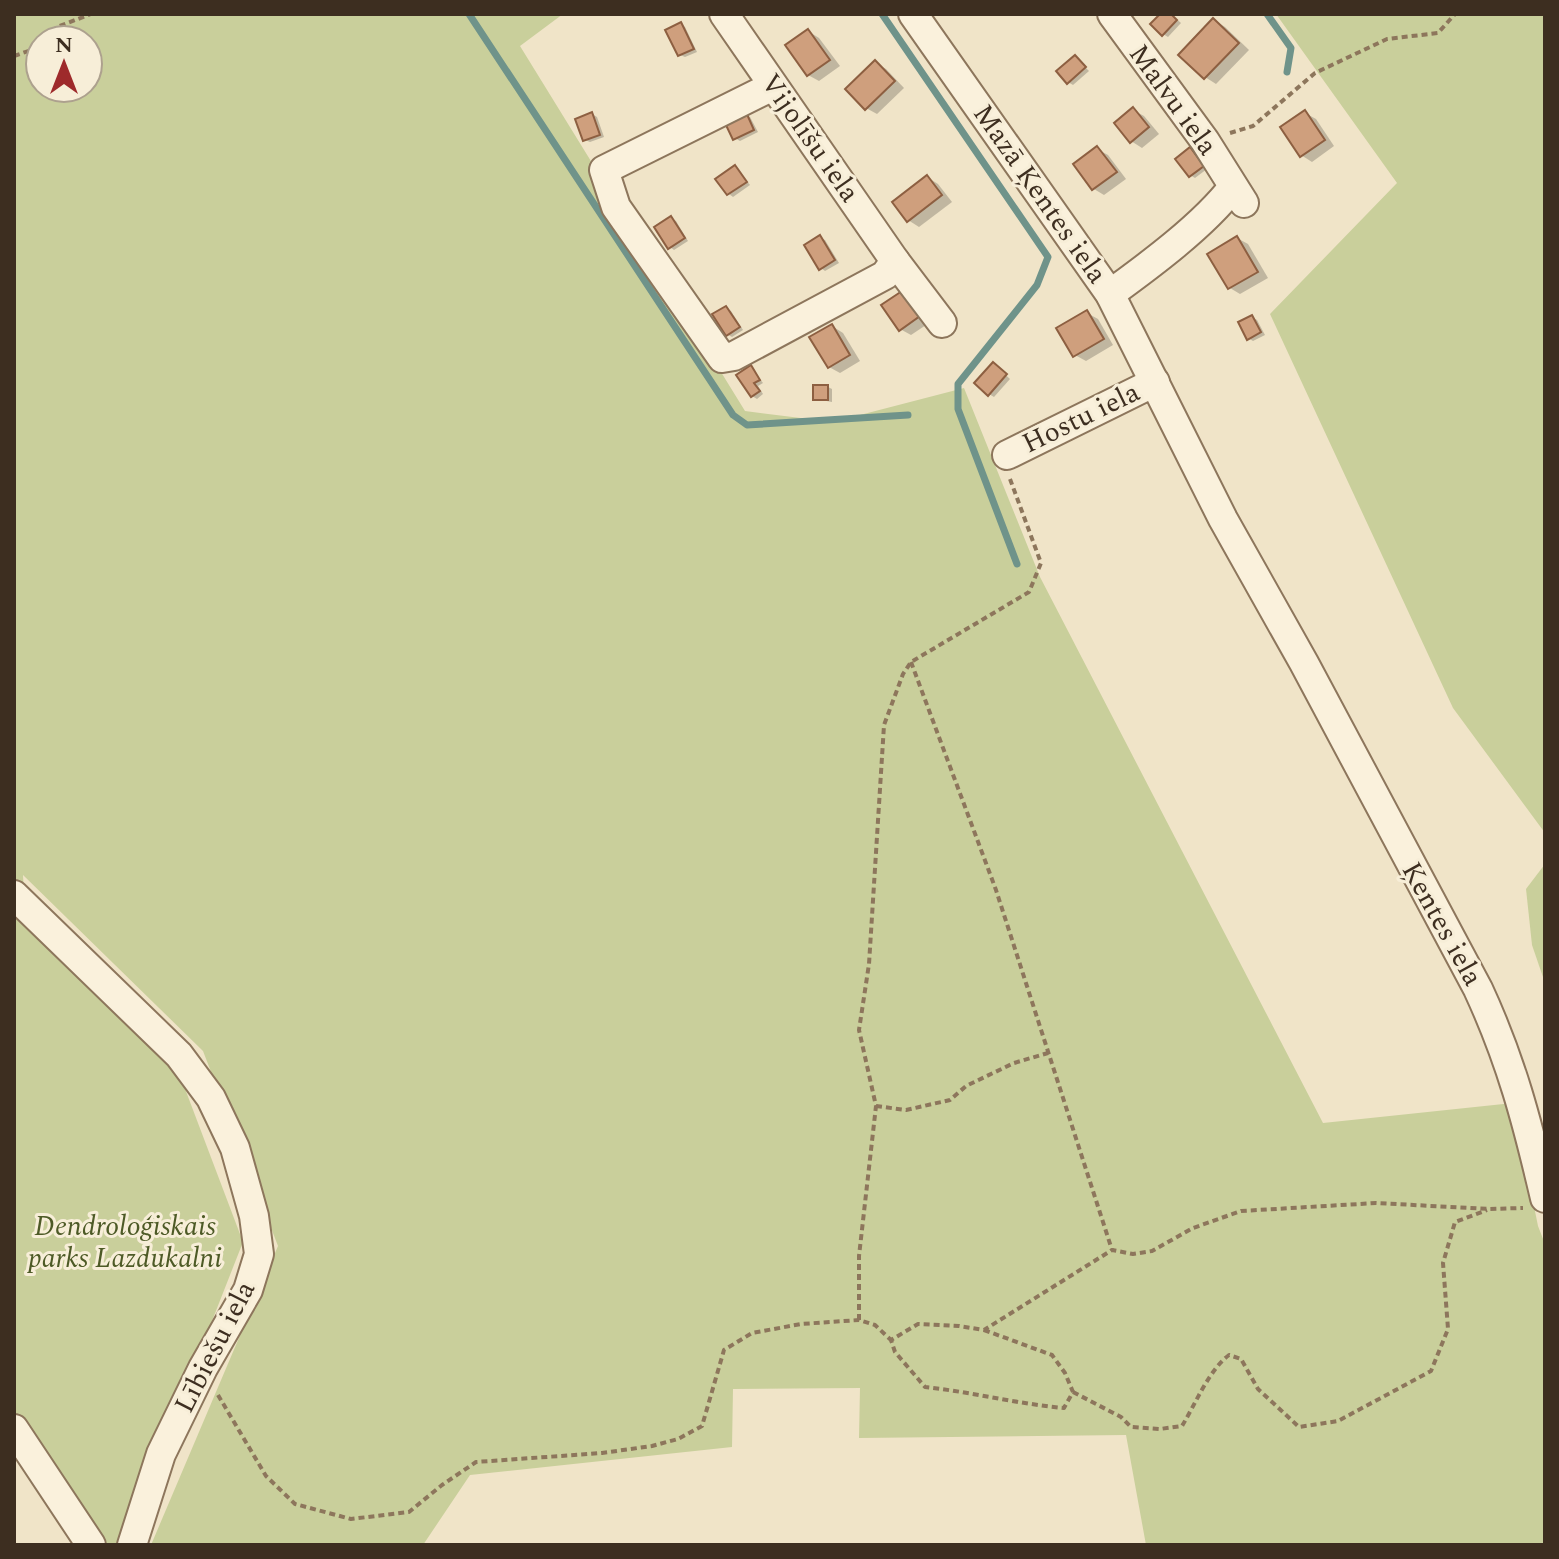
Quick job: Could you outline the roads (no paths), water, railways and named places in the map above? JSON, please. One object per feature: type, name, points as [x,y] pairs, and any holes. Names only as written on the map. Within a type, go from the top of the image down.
[{"type":"street","name":"Vijolīšu iela","points":[[724,14],[895,261],[942,323]]},
{"type":"street","name":"Mazā Ķentes iela","points":[[913,14],[1110,294],[1223,519],[1304,663]]},
{"type":"street","name":"Malvu iela","points":[[1110,294],[1220,203],[1239,195],[1205,141],[1112,14]]},
{"type":"street","points":[[773,86],[604,170],[616,207],[722,358],[734,356],[885,275],[895,261]]},
{"type":"street","name":"Hostu iela","points":[[1007,455],[1155,382]]},
{"type":"street","name":"Ķentes iela","points":[[1304,663],[1478,989],[1501,1039],[1528,1125],[1538,1203]]},
{"type":"street","name":"Lībiešu iela","points":[[14,895],[179,1055],[211,1098],[235,1148],[254,1216],[259,1254],[248,1290],[203,1368],[161,1454],[132,1545]]},
{"type":"street","points":[[14,1429],[91,1545]]},
{"type":"waterway","points":[[469,14],[733,415],[747,425],[908,415]]},
{"type":"waterway","points":[[882,14],[1048,257],[1037,285],[958,384],[958,409],[1017,564]]},
{"type":"waterway","points":[[1267,14],[1291,48],[1287,72]]},
{"type":"park label","name":"Dendroloģiskais parks Lazdukalni","points":[[125,1242]]}]
